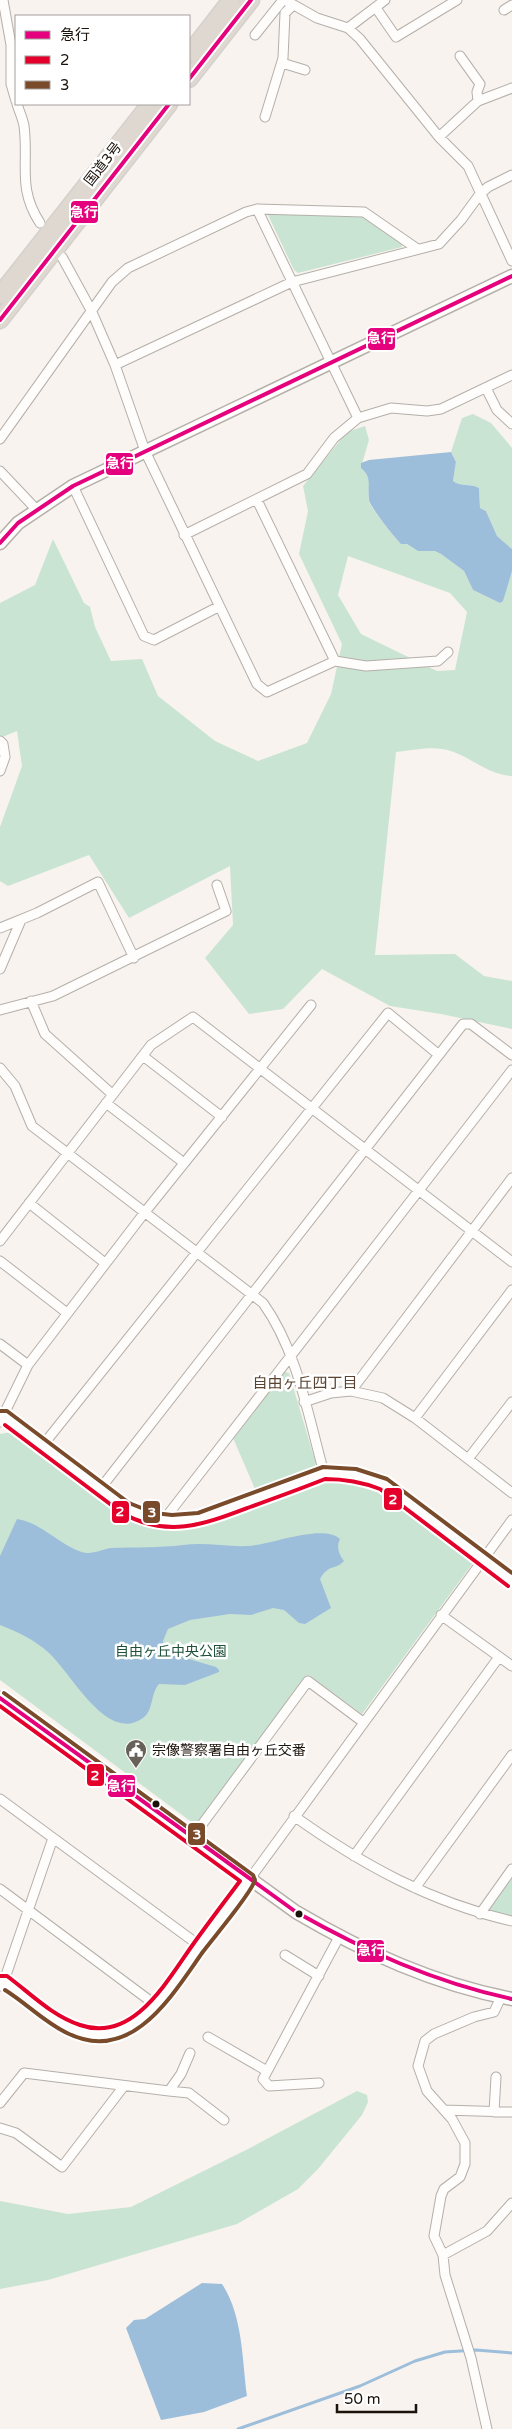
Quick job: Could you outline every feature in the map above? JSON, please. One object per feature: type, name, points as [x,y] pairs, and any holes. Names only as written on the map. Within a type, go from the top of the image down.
[{"type":"highway","points":[[190,53],[231,0]]},
{"type":"highway","points":[[190,78],[251,0]]},
{"type":"highway","name":"国道3号","points":[[0,295],[149,105]]},
{"type":"highway","name":"国道3号","points":[[0,320],[168,105]]},
{"type":"street","points":[[3,0],[11,45],[11,84],[15,97]]},
{"type":"street","points":[[348,28],[385,0]]},
{"type":"street","points":[[376,8],[396,37],[457,0]]},
{"type":"street","points":[[287,2],[317,18],[348,28],[360,39],[439,137],[468,166],[512,261]]},
{"type":"street","points":[[255,35],[287,2]]},
{"type":"street","points":[[265,117],[282,63],[286,36],[285,13],[287,2]]},
{"type":"street","points":[[460,56],[480,84],[477,92],[478,101]]},
{"type":"street","points":[[282,63],[305,70]]},
{"type":"street","points":[[439,137],[478,101],[512,88]]},
{"type":"street","points":[[18,105],[24,125],[24,182],[30,208],[40,223]]},
{"type":"street","points":[[115,366],[292,282],[416,248],[439,244],[488,186],[512,175]]},
{"type":"street","points":[[0,439],[91,310],[112,282],[128,268],[257,209],[364,212],[416,248]]},
{"type":"street","points":[[257,209],[358,418]]},
{"type":"street","points":[[62,257],[91,310],[115,366],[145,451],[218,607],[257,684],[268,692],[335,661],[366,666],[438,661],[448,652]]},
{"type":"street","points":[[0,543],[18,522],[72,486],[512,276]]},
{"type":"street","points":[[184,535],[307,474],[334,438],[358,418],[391,408],[427,411],[442,410],[512,376]]},
{"type":"street","points":[[486,388],[498,410],[512,424]]},
{"type":"street","points":[[0,471],[36,509]]},
{"type":"street","points":[[72,486],[144,636],[154,640],[218,607]]},
{"type":"street","points":[[257,500],[335,661]]},
{"type":"street","points":[[0,741],[3,744],[5,757],[0,772]]},
{"type":"street","points":[[0,928],[21,920],[98,882],[134,958]]},
{"type":"street","points":[[0,1010],[53,996],[226,912],[217,885]]},
{"type":"street","points":[[0,969],[21,920]]},
{"type":"street","points":[[31,1001],[45,1034],[112,1094]]},
{"type":"street","points":[[311,1005],[145,1212],[67,1313],[28,1365],[1,1418],[43,1445],[136,1515],[163,1521],[200,1519],[324,1473],[344,1472],[361,1475],[383,1484],[512,1581]]},
{"type":"street","points":[[43,1445],[313,1110],[388,1013],[439,1055]]},
{"type":"street","points":[[0,1241],[150,1045],[193,1017],[512,1262]]},
{"type":"street","points":[[100,1489],[463,1024],[471,1024],[512,1055]]},
{"type":"street","points":[[143,1056],[222,1117]]},
{"type":"street","points":[[0,1068],[15,1086],[32,1126],[263,1303],[278,1324],[291,1356],[324,1473]]},
{"type":"street","points":[[163,1521],[512,1070]]},
{"type":"street","points":[[106,1103],[184,1163]]},
{"type":"street","points":[[351,1391],[512,1178]]},
{"type":"street","points":[[29,1203],[105,1263]]},
{"type":"street","points":[[0,1261],[67,1313]]},
{"type":"street","points":[[415,1418],[512,1290]]},
{"type":"street","points":[[0,1344],[28,1365]]},
{"type":"street","points":[[304,1402],[331,1393],[351,1391],[383,1398],[415,1418],[512,1493]]},
{"type":"street","points":[[468,1459],[512,1402]]},
{"type":"street","points":[[53,1838],[2,1984],[80,2032],[114,2033],[133,2025],[157,2006],[512,1520]]},
{"type":"street","points":[[441,1615],[512,1666]]},
{"type":"street","points":[[354,1856],[499,1657]]},
{"type":"street","points":[[192,1838],[308,1681],[363,1722]]},
{"type":"street","points":[[0,1698],[249,1880],[296,1912],[339,1937],[412,1971],[457,1986],[507,1998],[494,2012],[474,2017],[434,2034],[425,2041],[418,2066],[427,2091],[460,2132],[465,2144],[465,2164],[460,2177],[444,2189],[434,2236],[443,2255],[445,2275],[471,2358],[487,2429]]},
{"type":"street","points":[[415,1888],[512,1755]]},
{"type":"street","points":[[0,1799],[200,1946]]},
{"type":"street","points":[[294,1816],[354,1856],[415,1888],[480,1914],[512,1921]]},
{"type":"street","points":[[480,1914],[512,1869]]},
{"type":"street","points":[[0,1889],[157,2006]]},
{"type":"street","points":[[319,2083],[269,2086],[263,2079],[339,1937]]},
{"type":"street","points":[[285,1955],[319,1976]]},
{"type":"street","points":[[208,2037],[267,2071]]},
{"type":"street","points":[[169,2091],[181,2074],[190,2053]]},
{"type":"street","points":[[0,2103],[24,2073],[188,2093],[224,2120]]},
{"type":"street","points":[[494,2112],[496,2077]]},
{"type":"street","points":[[0,2128],[16,2133],[62,2167],[124,2086]]},
{"type":"street","points":[[444,2110],[512,2112]]},
{"type":"street","points":[[443,2255],[487,2231],[512,2203]]},
{"type":"green space","points":[[271,212],[364,217],[402,243],[402,247],[298,273],[294,270],[268,215]]},
{"type":"green space","points":[[473,414],[491,423],[512,448],[512,549],[497,536],[486,511],[480,508],[479,488],[453,481],[456,462],[451,452],[462,418]]},
{"type":"green space","points":[[365,426],[369,440],[361,467],[366,472],[370,483],[369,501],[377,515],[401,544],[407,544],[418,551],[435,551],[441,554],[464,571],[473,590],[500,603],[512,571],[512,776],[496,773],[459,754],[444,749],[396,752],[375,955],[455,954],[484,976],[512,981],[512,1029],[441,1014],[390,1006],[322,969],[283,1009],[249,1014],[205,958],[233,925],[230,866],[129,918],[89,855],[8,886],[0,881],[0,827],[22,766],[17,731],[0,738],[0,603],[35,585],[53,539],[84,603],[90,607],[95,627],[111,661],[142,659],[158,696],[215,741],[258,761],[307,743],[331,694],[342,644],[299,554],[308,511],[303,486],[347,432]],"holes":[[[348,556],[450,593],[467,612],[455,670],[437,671],[361,634],[338,595]]]},
{"type":"green space","points":[[285,1372],[289,1373],[316,1464],[313,1468],[255,1489],[233,1438]]},
{"type":"green space","name":"自由ヶ丘中央公園","points":[[12,1432],[23,1437],[121,1511],[145,1523],[194,1528],[329,1477],[352,1477],[380,1488],[475,1560],[362,1714],[309,1675],[197,1826],[0,1680],[0,1434]]},
{"type":"green space","points":[[512,1877],[512,1916],[491,1912],[489,1909]]},
{"type":"green space","points":[[357,2091],[367,2095],[368,2102],[362,2115],[318,2169],[298,2189],[237,2224],[48,2280],[0,2289],[0,2201],[68,2214],[131,2207],[250,2148]]},
{"type":"water","points":[[451,452],[456,462],[453,481],[479,488],[480,508],[486,511],[497,536],[512,549],[512,571],[503,601],[500,603],[473,590],[464,571],[441,554],[435,551],[418,551],[407,544],[401,544],[370,504],[368,479],[361,468],[361,463],[369,460]]},
{"type":"water","points":[[17,1519],[36,1525],[72,1548],[88,1553],[111,1548],[165,1547],[191,1544],[248,1546],[296,1536],[322,1533],[340,1539],[339,1551],[344,1561],[326,1571],[320,1579],[331,1608],[305,1624],[299,1623],[284,1610],[273,1608],[251,1615],[230,1614],[190,1620],[168,1629],[163,1641],[165,1652],[216,1667],[219,1672],[185,1685],[159,1684],[154,1692],[149,1711],[143,1718],[130,1724],[116,1722],[91,1703],[58,1663],[38,1644],[0,1625],[0,1556]]},
{"type":"water","points":[[202,2283],[222,2284],[229,2296],[238,2324],[247,2396],[204,2412],[161,2420],[126,2328],[134,2320],[145,2319]]},
{"type":"waterway","points":[[238,2429],[360,2386],[415,2361],[445,2352],[476,2350],[512,2353]]},
{"type":"transit line","name":"急行","points":[[190,78],[251,0]]},
{"type":"transit line","name":"急行","points":[[0,320],[168,105]]},
{"type":"transit line","name":"急行","points":[[0,543],[18,523],[73,486],[512,276]]},
{"type":"transit line","name":"3","points":[[0,1411],[7,1411],[129,1503],[154,1513],[172,1515],[198,1513],[323,1467],[356,1469],[387,1479],[512,1573]]},
{"type":"transit line","name":"2","points":[[5,1425],[122,1513],[139,1521],[155,1525],[186,1526],[217,1519],[325,1479],[353,1481],[380,1489],[508,1586]]},
{"type":"transit line","name":"3","points":[[4,1693],[253,1875],[255,1880],[240,1905],[202,1953],[177,1989],[147,2021],[130,2033],[111,2040],[90,2041],[67,2033],[5,1990]]},
{"type":"transit line","name":"急行","points":[[0,1698],[296,1912],[348,1940],[401,1964],[455,1984],[512,1999]]},
{"type":"transit line","name":"2","points":[[0,1706],[240,1881],[161,1990],[148,2005],[133,2017],[117,2025],[99,2028],[80,2025],[70,2021],[42,2004],[7,1976],[0,1976]]},
{"type":"place","name":"宗像警察署自由ヶ丘交番","points":[[136,1769]]},
{"type":"district","name":"自由ヶ丘四丁目","points":[[305,1383]]}]
